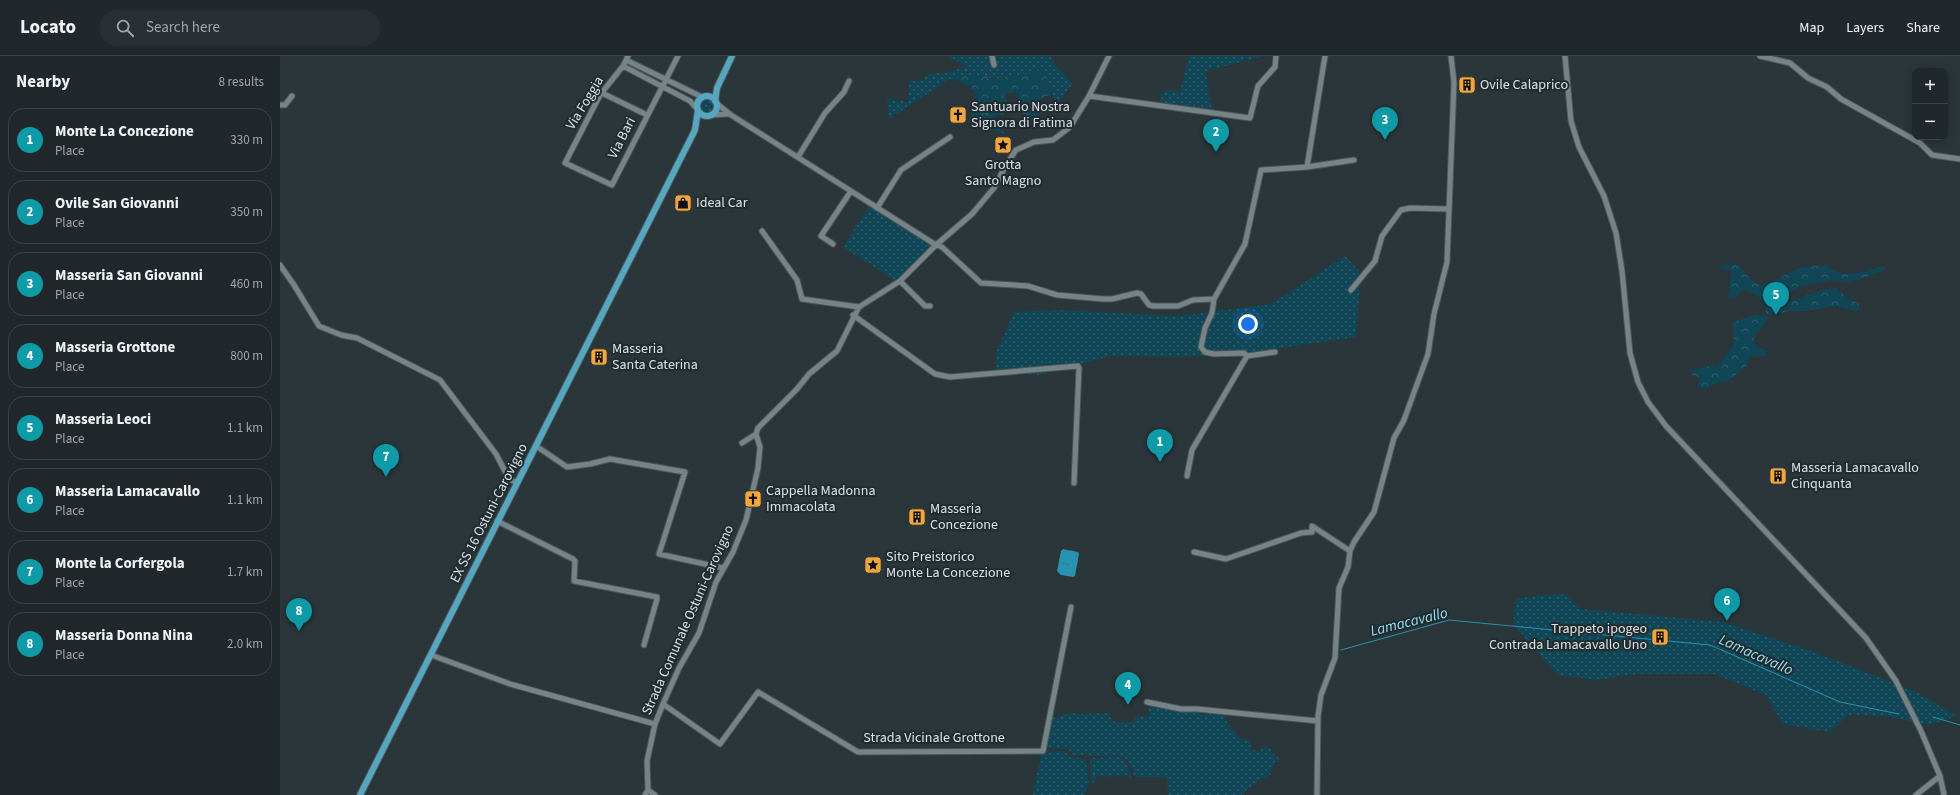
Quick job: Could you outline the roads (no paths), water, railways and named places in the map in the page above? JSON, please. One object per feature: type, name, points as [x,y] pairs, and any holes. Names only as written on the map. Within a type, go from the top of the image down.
[{"type":"main road","points":[[695,130],[716,110],[717,88],[732,56]]},
{"type":"main road","points":[[695,130],[698,102],[711,90],[721,77]]},
{"type":"main road","points":[[702,97],[712,97],[716,102]]},
{"type":"main road","points":[[698,110],[705,116],[711,115]]},
{"type":"main road","name":"EX SS 16 Ostuni-Carovigno","points":[[360,795],[497,520],[536,446],[695,130]]},
{"type":"street","name":"Via Bari","points":[[565,163],[612,185],[678,56]]},
{"type":"street","points":[[992,56],[994,65]]},
{"type":"street","points":[[742,443],[756,434],[758,428],[797,389],[809,374],[837,350],[853,315],[859,306],[900,281],[936,245],[972,214],[994,188],[1016,150],[1034,142],[1053,140],[1070,127],[1089,96],[1109,56]]},
{"type":"street","points":[[1089,96],[1250,118],[1258,86],[1275,67],[1276,56]]},
{"type":"street","points":[[1307,167],[1325,56]]},
{"type":"street","points":[[1317,795],[1318,721],[1321,695],[1335,658],[1339,588],[1348,567],[1350,551],[1354,542],[1374,512],[1394,438],[1404,420],[1428,354],[1434,314],[1447,262],[1454,83],[1451,56]]},
{"type":"street","points":[[1565,56],[1571,121],[1579,147],[1604,196],[1616,233],[1622,271],[1630,353],[1638,382],[1648,402],[1666,426],[1866,638],[1896,681],[1921,731],[1940,776],[1944,795]]},
{"type":"street","points":[[1760,56],[1790,63],[1808,78],[1827,87],[1841,99],[1920,143],[1932,155],[1960,159]]},
{"type":"street","points":[[627,58],[665,80],[702,97]]},
{"type":"street","name":"Via Foggia","points":[[565,163],[602,93],[623,66],[627,58]]},
{"type":"street","points":[[623,66],[690,101],[698,110]]},
{"type":"street","points":[[798,157],[825,113],[844,92],[849,81]]},
{"type":"street","points":[[602,93],[647,116]]},
{"type":"street","points":[[280,105],[285,105],[292,96]]},
{"type":"street","points":[[716,102],[731,115],[936,245],[948,251],[979,282],[984,284],[1028,286],[1057,295],[1103,299],[1112,299],[1137,293],[1140,294],[1148,304],[1153,306],[1178,306],[1193,300],[1214,302]]},
{"type":"street","points":[[711,115],[724,113],[731,115]]},
{"type":"street","points":[[877,208],[901,170],[950,137]]},
{"type":"street","points":[[1275,352],[1247,356],[1244,353],[1214,354],[1202,350],[1205,328],[1214,302],[1245,244],[1261,170],[1307,167],[1354,160]]},
{"type":"street","points":[[834,244],[822,236],[851,191]]},
{"type":"street","points":[[1351,290],[1375,261],[1382,236],[1402,210],[1410,208],[1448,209]]},
{"type":"street","points":[[762,231],[797,280],[802,299],[859,306]]},
{"type":"street","points":[[280,265],[319,326],[341,335],[357,338],[440,380],[496,454],[510,479],[517,483]]},
{"type":"street","points":[[900,281],[925,306],[930,306]]},
{"type":"street","points":[[853,315],[935,374],[950,376],[1078,366],[1074,484]]},
{"type":"street","points":[[1186,476],[1192,450],[1247,356]]},
{"type":"street","name":"Strada Comunale Ostuni-Carovigno","points":[[646,793],[647,761],[656,724],[663,704],[679,668],[699,633],[723,568],[732,552],[746,520],[754,488],[760,447],[756,434]]},
{"type":"street","points":[[536,446],[567,467],[590,464],[610,459],[685,472],[659,554],[723,568]]},
{"type":"street","points":[[497,520],[573,559],[575,561],[574,581],[657,597],[658,600],[644,645]]},
{"type":"street","points":[[1194,552],[1226,559],[1301,534],[1312,532],[1312,526],[1350,551]]},
{"type":"street","name":"Strada Vicinale Grottone","points":[[663,704],[720,744],[758,692],[858,752],[1043,750],[1072,607]]},
{"type":"street","points":[[431,655],[510,684],[656,724]]},
{"type":"street","points":[[1147,702],[1180,709],[1197,709],[1318,721]]},
{"type":"street","points":[[1916,795],[1940,776]]},
{"type":"street","points":[[646,793],[655,795]]},
{"type":"water","points":[[1063,549],[1078,552],[1079,554],[1075,576],[1073,577],[1061,575],[1057,571],[1061,551]]},
{"type":"waterway","name":"Lamacavallo","points":[[1341,650],[1449,620],[1710,645],[1840,702],[1899,714]]},
{"type":"waterway","points":[[1933,717],[1960,725]]},
{"type":"place","name":"Ovile Calaprico","points":[[1467,85]]},
{"type":"place","name":"Santuario Nostra Signora di Fatima","points":[[958,115]]},
{"type":"place","name":"Masseria San Giovanni","points":[[1385,140]]},
{"type":"place","name":"Grotta Santo Magno","points":[[1003,145]]},
{"type":"place","name":"Ovile San Giovanni","points":[[1216,152]]},
{"type":"place","name":"Ideal Car","points":[[683,203]]},
{"type":"place","name":"Masseria Leoci","points":[[1776,315]]},
{"type":"place","name":"Masseria Santa Caterina","points":[[599,357]]},
{"type":"place","name":"Monte La Concezione","points":[[1160,462]]},
{"type":"place","name":"Masseria Lamacavallo Cinquanta","points":[[1778,476]]},
{"type":"place","name":"Monte la Corfergola","points":[[386,477]]},
{"type":"place","name":"Cappella Madonna Immacolata","points":[[753,499]]},
{"type":"place","name":"Masseria Concezione","points":[[917,517]]},
{"type":"place","name":"Sito Preistorico Monte La Concezione","points":[[873,565]]},
{"type":"place","name":"Masseria Lamacavallo","points":[[1727,621]]},
{"type":"place","name":"Masseria Donna Nina","points":[[299,631]]},
{"type":"place","name":"Trappeto ipogeo Contrada Lamacavallo Uno","points":[[1660,637]]},
{"type":"place","name":"Masseria Grottone","points":[[1128,705]]}]
